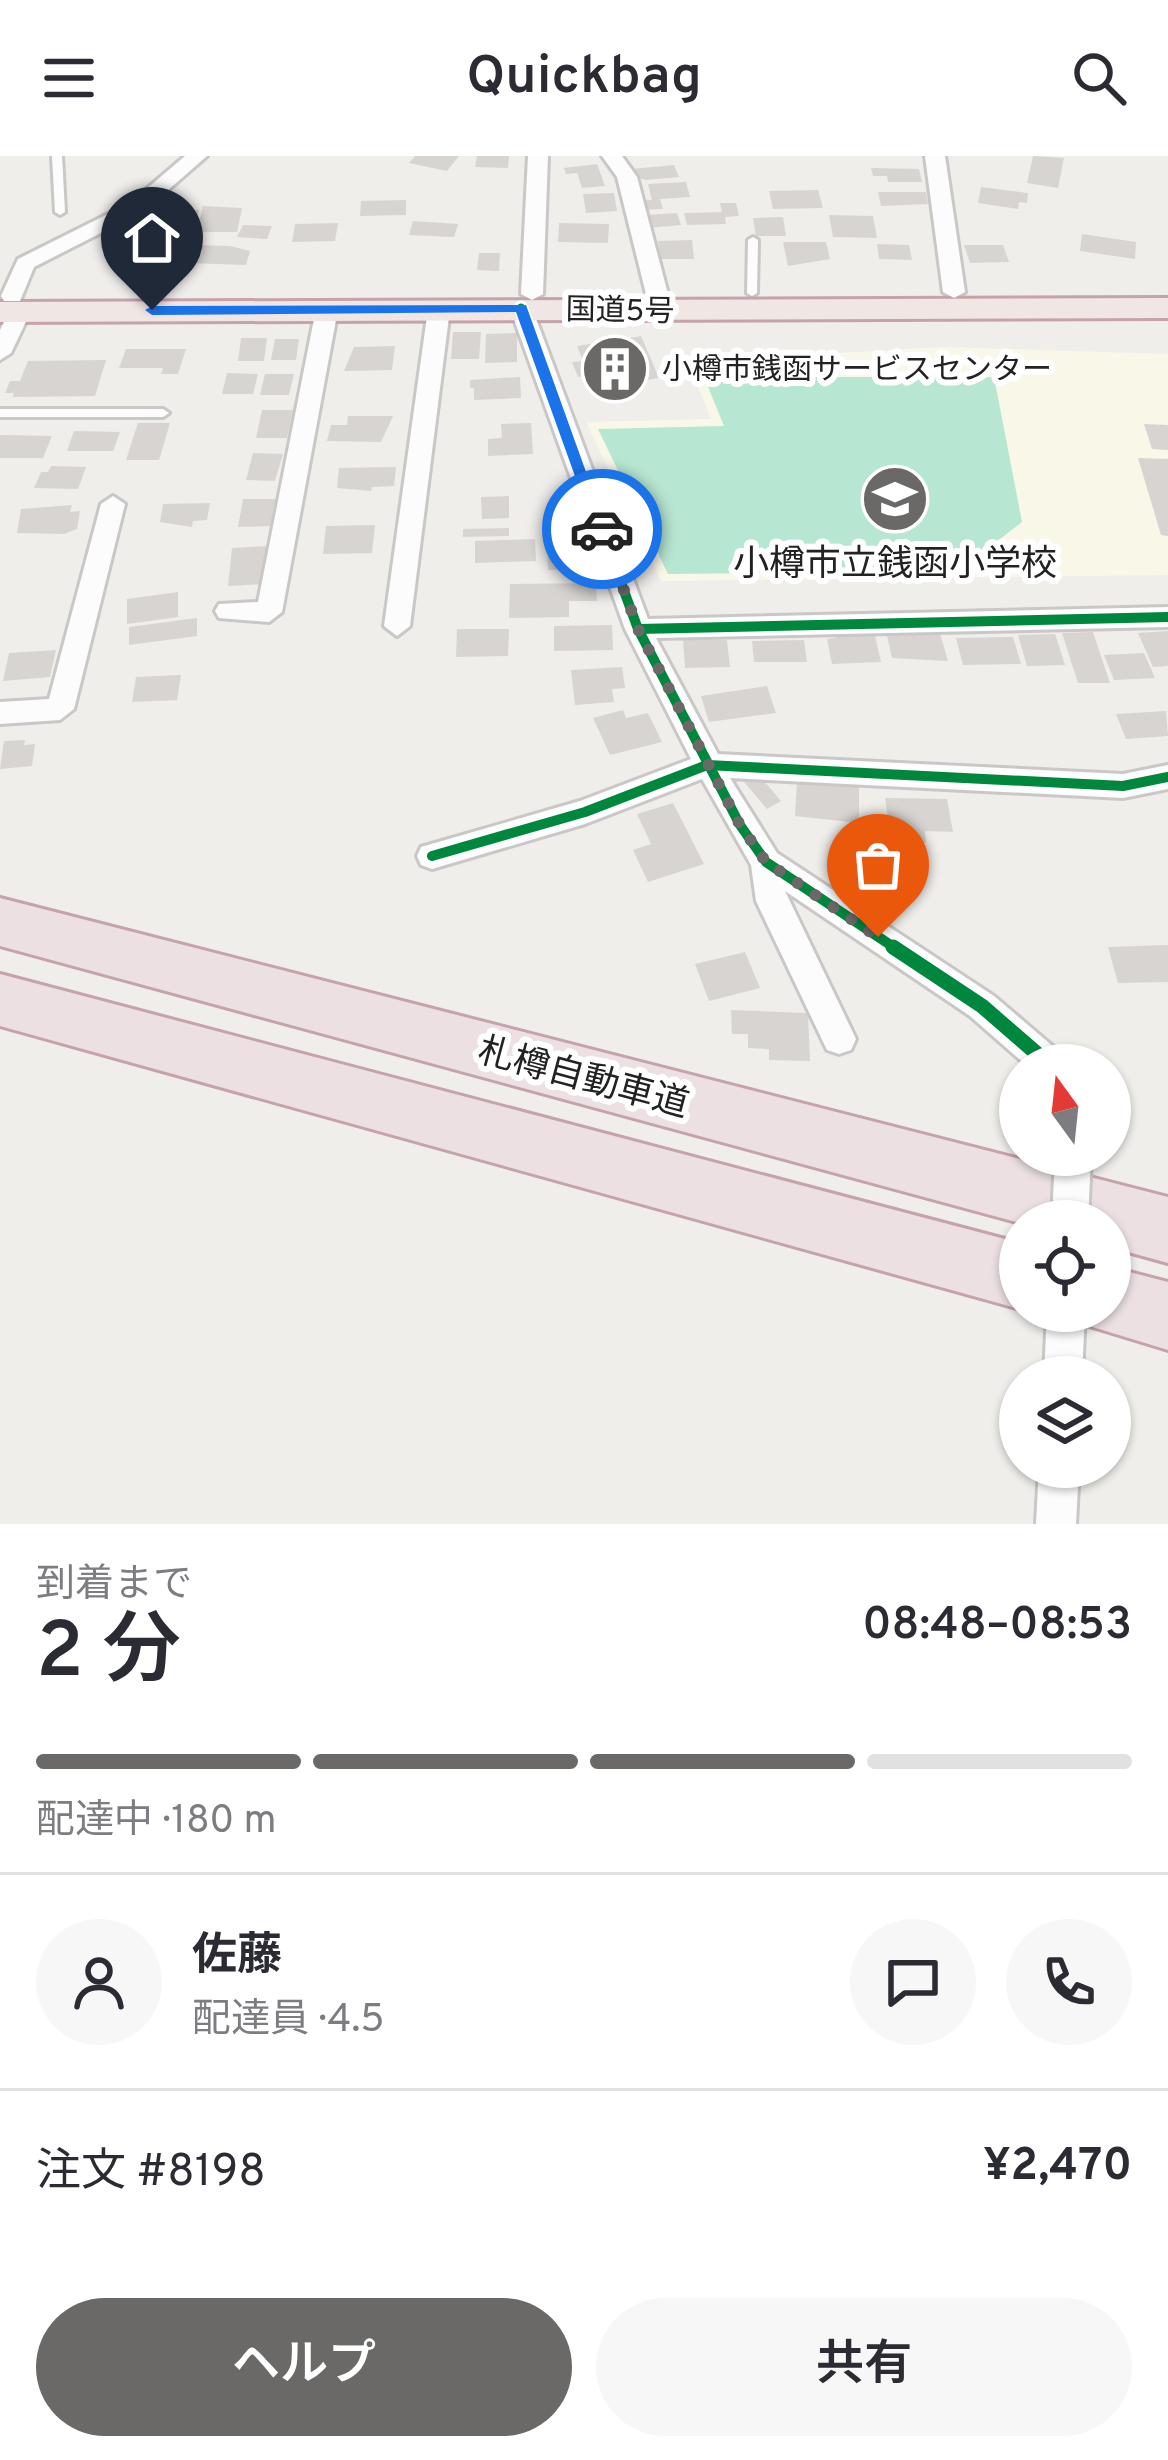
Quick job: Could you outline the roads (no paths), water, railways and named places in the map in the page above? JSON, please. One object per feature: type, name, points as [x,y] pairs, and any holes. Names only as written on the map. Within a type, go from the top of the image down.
[{"type":"highway","name":"国道5号","points":[[8,304],[439,309],[657,294],[1168,291]]},
{"type":"highway","name":"国道5号","points":[[8,304],[527,301],[1168,308]]},
{"type":"highway","name":"札樽自動車道","points":[[0,922],[1168,1230]]},
{"type":"highway","points":[[0,1000],[999,1270]]},
{"type":"highway","points":[[1131,1306],[1168,1316]]},
{"type":"street","points":[[0,353],[8,304],[25,263],[137,207],[197,156]]},
{"type":"street","points":[[538,156],[527,301],[638,629],[706,765],[766,862],[982,1006],[1026,1044]]},
{"type":"street","points":[[612,156],[627,177],[657,294]]},
{"type":"street","points":[[935,156],[954,292]]},
{"type":"street","points":[[228,611],[269,612],[327,309]]},
{"type":"street","points":[[397,626],[439,309]]},
{"type":"street","points":[[0,713],[60,709],[113,504]]},
{"type":"street","points":[[638,629],[1168,616]]},
{"type":"street","points":[[432,856],[585,812],[706,765],[1123,786],[1168,778]]},
{"type":"street","points":[[766,862],[771,901],[839,1039]]},
{"type":"street","points":[[1056,1524],[1058,1488]]},
{"type":"lane","points":[[57,156],[60,212]]},
{"type":"lane","points":[[752,293],[753,240]]},
{"type":"lane","points":[[0,413],[163,413]]},
{"type":"place","name":"小樽市銭函サービスセンター","points":[[615,369]]},
{"type":"place","name":"小樽市立銭函小学校","points":[[895,499]]}]
